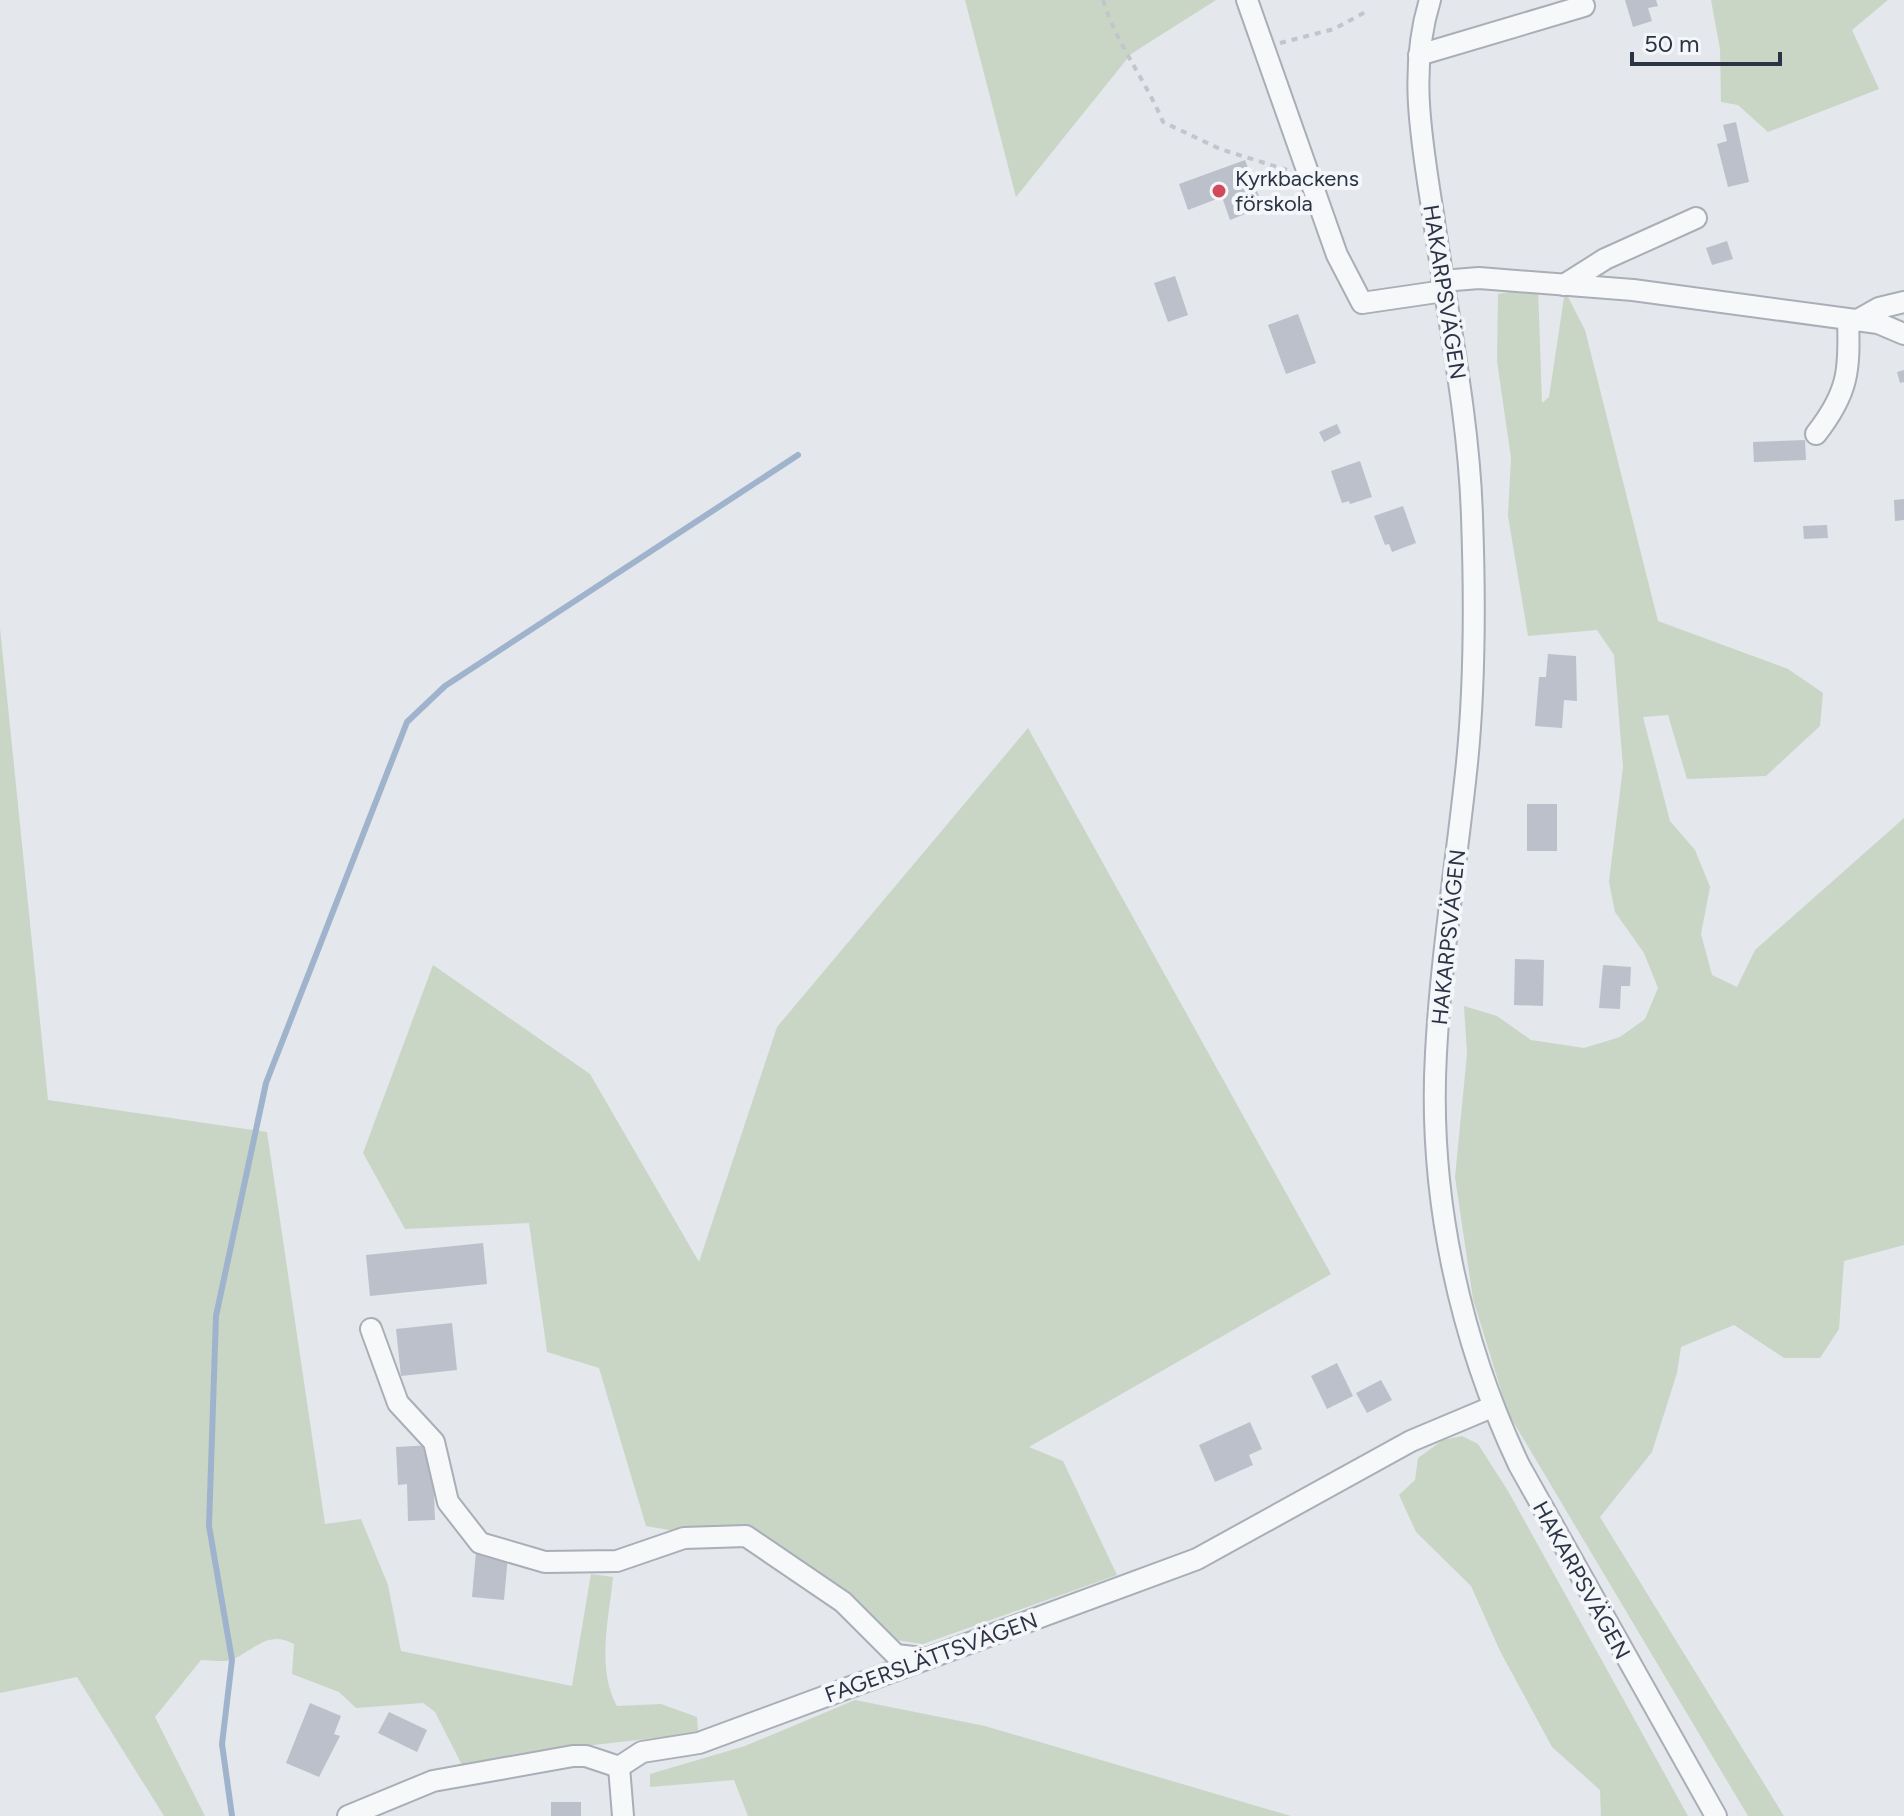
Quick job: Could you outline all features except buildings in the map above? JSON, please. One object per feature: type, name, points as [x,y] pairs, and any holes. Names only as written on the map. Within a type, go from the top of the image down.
[{"type":"street","points":[[1247,0],[1337,255],[1362,303],[1479,278],[1633,290],[1878,323],[1904,334]]},
{"type":"street","name":"HAKARPSVÄGEN","points":[[1430,0],[1419,55],[1420,121],[1469,468],[1473,561],[1471,709],[1440,1008],[1436,1104],[1440,1180],[1449,1249],[1470,1340],[1492,1407],[1560,1541],[1716,1816]]},
{"type":"street","points":[[1419,55],[1584,6]]},
{"type":"street","points":[[1564,285],[1605,259],[1696,218]]},
{"type":"street","points":[[1852,320],[1879,308],[1904,302]]},
{"type":"street","points":[[1816,434],[1838,406],[1844,390],[1852,320]]},
{"type":"street","points":[[371,1329],[398,1403],[434,1442],[448,1502],[480,1543],[545,1562],[617,1561],[684,1538],[746,1536],[843,1602],[896,1655],[924,1658]]},
{"type":"street","name":"FAGERSLÄTTSVÄGEN","points":[[619,1767],[642,1752],[699,1743],[1197,1559],[1411,1441],[1492,1407]]},
{"type":"street","points":[[348,1816],[412,1787],[462,1774],[573,1756],[586,1756],[619,1767],[623,1816]]},
{"type":"path","points":[[1103,0],[1121,47],[1147,84],[1163,122],[1220,149],[1270,162],[1311,181]]},
{"type":"path","points":[[1279,43],[1334,29],[1369,10]]},
{"type":"green space","points":[[965,0],[1216,0],[1131,54],[1016,197]]},
{"type":"green space","points":[[1711,0],[1888,0],[1852,30],[1879,89],[1768,132],[1738,105],[1721,102],[1720,49]]},
{"type":"green space","points":[[1538,287],[1542,403],[1549,397],[1565,291],[1585,330],[1658,621],[1788,669],[1823,693],[1820,726],[1766,776],[1687,779],[1668,715],[1643,717],[1670,821],[1695,850],[1710,887],[1701,934],[1712,975],[1737,987],[1755,950],[1904,818],[1904,1245],[1844,1261],[1839,1329],[1820,1358],[1784,1358],[1734,1325],[1681,1347],[1677,1373],[1652,1452],[1600,1517],[1784,1816],[1748,1816],[1508,1413],[1473,1299],[1455,1177],[1467,1054],[1464,1006],[1497,1016],[1531,1040],[1584,1048],[1620,1037],[1645,1019],[1658,988],[1644,953],[1615,912],[1609,882],[1623,767],[1614,655],[1597,630],[1528,636],[1508,516],[1511,458],[1497,361],[1498,294]]},
{"type":"green space","points":[[0,628],[48,1100],[267,1132],[325,1524],[361,1519],[388,1585],[401,1651],[572,1686],[591,1574],[613,1577],[605,1660],[617,1706],[661,1704],[697,1717],[698,1733],[516,1754],[463,1767],[435,1712],[423,1703],[356,1708],[339,1692],[292,1674],[294,1644],[285,1640],[270,1640],[230,1660],[201,1660],[155,1717],[205,1816],[164,1816],[77,1677],[0,1693]]},
{"type":"green space","points":[[1028,728],[1331,1274],[1029,1447],[1063,1461],[1117,1575],[923,1644],[861,1635],[765,1547],[646,1526],[599,1368],[547,1352],[529,1223],[405,1229],[363,1153],[433,965],[590,1074],[699,1262],[777,1027]]},
{"type":"green space","points":[[1462,1436],[1478,1444],[1508,1491],[1688,1816],[1601,1816],[1600,1790],[1552,1747],[1500,1651],[1471,1586],[1416,1532],[1399,1495],[1415,1480],[1418,1458],[1443,1440]]},
{"type":"green space","points":[[855,1700],[985,1726],[1291,1816],[748,1816],[734,1780],[650,1787],[650,1774],[745,1746]]},
{"type":"waterway","points":[[232,1816],[222,1744],[232,1660],[209,1526],[216,1316],[266,1083],[407,722],[445,686],[798,455]]},
{"type":"place","name":"Kyrkbackens förskola","points":[[1219,191]]}]
